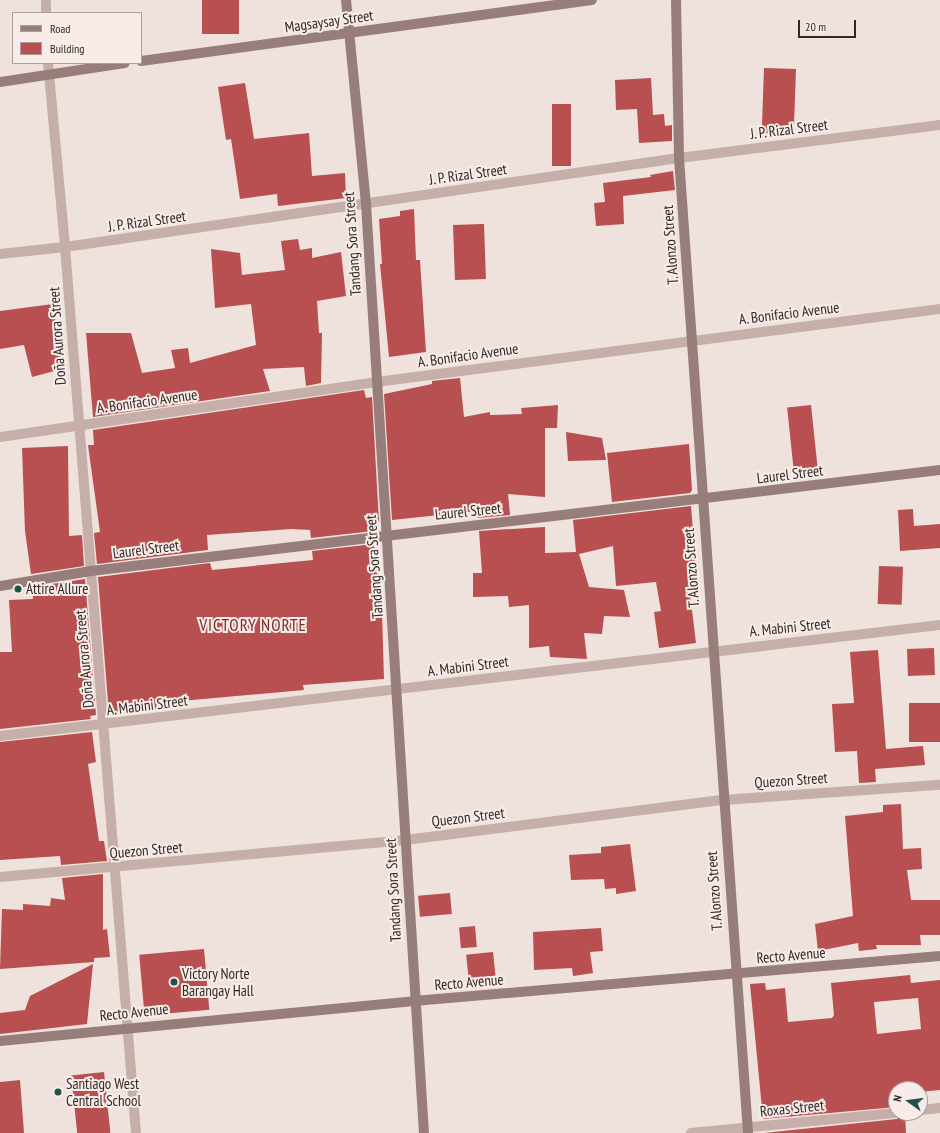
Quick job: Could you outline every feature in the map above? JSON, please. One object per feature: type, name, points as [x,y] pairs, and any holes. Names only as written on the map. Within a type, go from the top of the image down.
[{"type":"street","points":[[46,0],[46,12]]},
{"type":"street","name":"Tandang Sora Street","points":[[346,0],[351,33],[366,204],[376,382],[397,690],[414,1001],[424,1133]]},
{"type":"street","name":"Magsaysay Street","points":[[142,61],[592,0]]},
{"type":"street","name":"T. Alonzo Street","points":[[676,0],[679,158],[693,340],[712,651],[747,1130]]},
{"type":"street","points":[[0,82],[48,68],[110,64]]},
{"type":"street","name":"Doña Aurora Street","points":[[48,68],[65,248],[129,1027],[136,1133]]},
{"type":"street","name":"J. P. Rizal Street","points":[[0,254],[65,248],[679,158],[940,125]]},
{"type":"street","name":"A. Bonifacio Avenue","points":[[0,437],[376,382],[940,309]]},
{"type":"street","name":"Laurel Street","points":[[0,586],[91,571],[387,535],[702,500],[940,470]]},
{"type":"street","name":"A. Mabini Street","points":[[0,736],[104,725],[712,651],[940,625]]},
{"type":"street","name":"Quezon Street","points":[[0,877],[115,868],[405,840],[723,800],[940,785]]},
{"type":"street","name":"Recto Avenue","points":[[0,1041],[129,1027],[414,1001],[735,975],[940,956]]},
{"type":"street","points":[[928,1109],[940,1108]]},
{"type":"street","name":"Roxas Street","points":[[691,1133],[747,1130],[888,1114]]},
{"type":"building","points":[[202,0],[239,0],[239,34],[202,34]]},
{"type":"building","points":[[764,68],[796,69],[794,134],[762,133]]},
{"type":"building","points":[[651,78],[653,115],[664,114],[665,126],[672,125],[672,141],[639,143],[637,109],[616,110],[615,80]]},
{"type":"building","points":[[245,83],[254,139],[309,133],[312,176],[345,173],[346,198],[278,206],[277,194],[240,199],[231,139],[226,140],[218,87]]},
{"type":"building","points":[[552,104],[571,104],[571,166],[552,166]]},
{"type":"building","points":[[673,171],[675,190],[623,196],[624,224],[596,226],[594,203],[605,202],[603,183],[651,177],[650,175]]},
{"type":"building","points":[[414,209],[416,260],[420,260],[426,352],[389,357],[380,264],[382,264],[379,219],[400,216],[400,211]]},
{"type":"building","points":[[484,224],[486,279],[455,280],[453,225]]},
{"type":"building","points":[[298,239],[300,250],[312,248],[312,258],[341,252],[346,296],[317,301],[319,333],[322,333],[321,383],[306,386],[304,367],[263,369],[270,391],[93,417],[86,333],[131,333],[142,373],[175,368],[171,350],[188,348],[190,363],[256,345],[251,304],[215,308],[211,249],[240,253],[242,275],[285,270],[281,241]]},
{"type":"building","points":[[53,304],[62,369],[32,377],[24,345],[0,349],[0,311]]},
{"type":"building","points":[[460,378],[464,417],[490,412],[490,415],[522,414],[521,408],[558,405],[557,428],[545,428],[545,497],[508,494],[510,515],[478,518],[477,511],[392,520],[384,394],[432,384],[432,381]]},
{"type":"building","points":[[364,390],[366,398],[372,397],[379,522],[372,522],[373,531],[311,538],[310,530],[291,529],[207,535],[208,550],[97,564],[94,533],[100,532],[88,445],[94,445],[93,430]]},
{"type":"building","points":[[811,405],[818,469],[794,471],[787,408]]},
{"type":"building","points":[[566,432],[602,438],[606,460],[568,461]]},
{"type":"building","points":[[689,444],[692,490],[690,493],[612,502],[607,453]]},
{"type":"building","points":[[68,446],[69,536],[82,535],[84,566],[31,574],[25,531],[22,448]]},
{"type":"building","points":[[691,506],[698,593],[690,594],[696,643],[659,648],[654,612],[661,611],[656,582],[616,586],[613,546],[579,554],[589,587],[624,590],[630,617],[604,616],[602,634],[584,633],[587,659],[550,657],[549,646],[529,648],[529,605],[509,607],[508,596],[473,597],[473,573],[482,573],[479,531],[545,527],[545,553],[576,552],[573,520]]},
{"type":"building","points":[[913,509],[914,526],[940,524],[940,548],[900,551],[898,510]]},
{"type":"building","points":[[374,544],[378,581],[376,582],[377,613],[382,613],[384,679],[303,685],[304,690],[181,701],[159,705],[160,709],[109,714],[98,577],[210,563],[212,570],[313,560],[312,551]]},
{"type":"building","points":[[879,566],[903,567],[902,605],[878,604]]},
{"type":"building","points":[[85,579],[96,715],[90,716],[91,719],[0,729],[0,652],[12,652],[9,600],[33,599],[32,587]]},
{"type":"building","points":[[934,648],[935,675],[908,676],[907,649]]},
{"type":"building","points":[[878,650],[886,749],[923,746],[925,765],[875,769],[876,782],[859,783],[857,751],[835,752],[832,704],[854,703],[850,652]]},
{"type":"building","points":[[909,703],[940,703],[940,742],[909,742]]},
{"type":"building","points":[[92,732],[96,762],[88,764],[99,841],[104,841],[107,861],[61,865],[60,856],[0,860],[0,742]]},
{"type":"building","points":[[901,804],[903,849],[921,848],[922,869],[907,870],[911,900],[940,900],[940,935],[920,935],[921,945],[876,945],[877,949],[859,951],[858,943],[818,951],[815,924],[853,916],[845,816],[883,812],[883,805]]},
{"type":"building","points":[[630,844],[636,891],[616,894],[616,888],[605,889],[604,879],[571,880],[569,855],[601,853],[601,847]]},
{"type":"building","points":[[103,874],[103,930],[107,929],[110,957],[94,958],[94,962],[0,969],[2,909],[23,910],[23,904],[50,906],[51,898],[65,900],[62,878]]},
{"type":"building","points":[[450,893],[452,914],[420,917],[418,896]]},
{"type":"building","points":[[475,926],[477,947],[461,948],[459,927]]},
{"type":"building","points":[[601,928],[603,951],[590,952],[593,973],[573,976],[572,968],[534,970],[533,932]]},
{"type":"building","name":"Victory Norte Barangay Hall","points":[[204,949],[209,1010],[145,1015],[139,955]]},
{"type":"building","points":[[493,952],[496,983],[469,986],[466,955]]},
{"type":"building","points":[[93,964],[87,1024],[0,1034],[0,1013],[25,1010],[30,996]]},
{"type":"building","points":[[910,975],[911,983],[940,980],[940,1090],[928,1091],[928,1081],[888,1081],[888,1108],[763,1119],[750,984],[765,983],[766,990],[785,988],[788,1022],[832,1018],[834,1015],[831,983]],"holes":[[[918,998],[921,1029],[877,1034],[874,1002]]]},
{"type":"building","points":[[104,1072],[110,1133],[77,1133],[71,1075]]},
{"type":"building","points":[[20,1080],[24,1133],[0,1133],[0,1082]]},
{"type":"building","points":[[888,1120],[905,1121],[906,1133],[764,1133]]},
{"type":"place","name":"Attire Allure","points":[[18,589]]},
{"type":"place","name":"Victory Norte Barangay Hall","points":[[174,982]]},
{"type":"place","name":"Santiago West Central School","points":[[58,1092]]},
{"type":"district","name":"VICTORY NORTE","points":[[253,626]]}]
